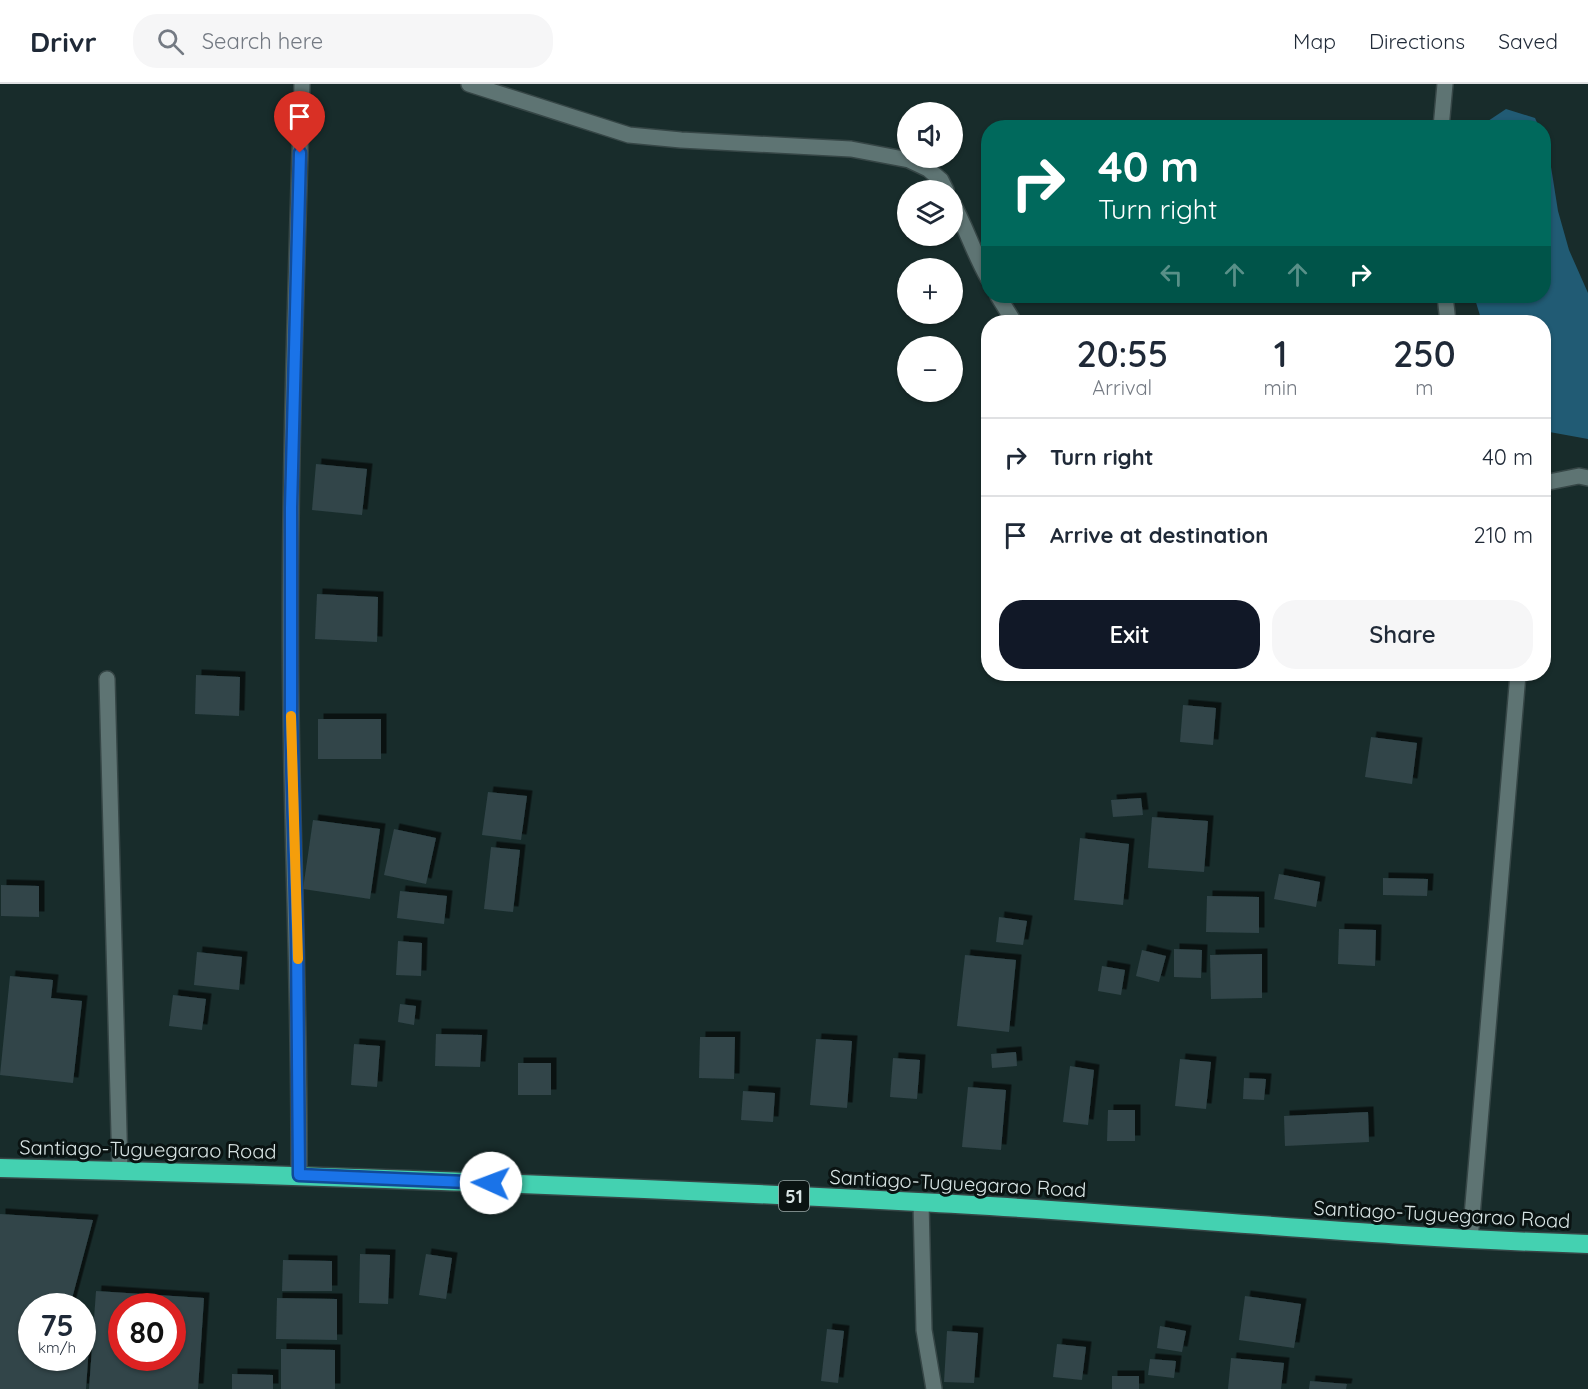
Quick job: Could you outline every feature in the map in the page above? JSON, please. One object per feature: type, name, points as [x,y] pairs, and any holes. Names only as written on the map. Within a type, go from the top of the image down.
[{"type":"highway","name":"Santiago-Tuguegarao Road","points":[[0,1168],[299,1175],[921,1202],[1470,1240],[1588,1244]]},
{"type":"street","points":[[299,1175],[300,1053],[291,715],[291,554],[302,84]]},
{"type":"street","points":[[470,84],[629,135],[852,149],[909,160],[928,169],[941,180]]},
{"type":"street","points":[[1442,120],[1445,84]]},
{"type":"street","points":[[963,221],[981,265]]},
{"type":"street","points":[[1551,482],[1579,476],[1588,478]]},
{"type":"street","points":[[107,679],[120,1171]]},
{"type":"street","points":[[1470,1240],[1517,681]]},
{"type":"street","points":[[921,1202],[924,1330],[934,1389]]},
{"type":"water","points":[[1506,109],[1536,120],[1490,120]]},
{"type":"water","points":[[1551,167],[1558,211],[1569,250],[1588,293],[1588,439],[1551,432],[1551,315],[1480,315],[1476,303],[1551,303]]},
{"type":"building","points":[[316,464],[367,469],[362,515],[312,510]]},
{"type":"building","points":[[317,594],[378,597],[377,642],[315,639]]},
{"type":"building","points":[[196,675],[240,677],[239,716],[195,714]]},
{"type":"building","points":[[1183,705],[1216,708],[1213,745],[1180,742]]},
{"type":"building","points":[[318,719],[381,719],[381,759],[318,759]]},
{"type":"building","points":[[1371,737],[1417,743],[1412,784],[1365,777]]},
{"type":"building","points":[[488,792],[527,796],[521,840],[482,835]]},
{"type":"building","points":[[1141,798],[1143,815],[1113,817],[1111,800]]},
{"type":"building","points":[[1152,817],[1208,821],[1204,872],[1148,868]]},
{"type":"building","points":[[313,820],[380,829],[370,899],[303,889]]},
{"type":"building","points":[[394,829],[436,838],[426,884],[384,875]]},
{"type":"building","points":[[1080,838],[1129,844],[1123,905],[1074,900]]},
{"type":"building","points":[[491,847],[520,850],[513,912],[484,909]]},
{"type":"building","points":[[1279,874],[1320,882],[1316,907],[1274,899]]},
{"type":"building","points":[[1383,878],[1428,879],[1427,896],[1383,895]]},
{"type":"building","points":[[1,885],[39,886],[39,917],[1,916]]},
{"type":"building","points":[[400,891],[447,896],[444,924],[397,918]]},
{"type":"building","points":[[1207,896],[1259,897],[1259,933],[1206,932]]},
{"type":"building","points":[[999,917],[1027,921],[1023,945],[996,942]]},
{"type":"building","points":[[1339,929],[1376,930],[1375,966],[1338,964]]},
{"type":"building","points":[[398,941],[422,943],[421,976],[396,975]]},
{"type":"building","points":[[1174,949],[1202,950],[1201,978],[1174,977]]},
{"type":"building","points":[[1142,950],[1166,956],[1159,982],[1136,976]]},
{"type":"building","points":[[197,952],[242,957],[239,990],[194,985]]},
{"type":"building","points":[[1262,954],[1262,998],[1211,999],[1210,955]]},
{"type":"building","points":[[965,955],[1016,960],[1009,1032],[957,1026]]},
{"type":"building","points":[[1102,966],[1125,970],[1121,995],[1098,991]]},
{"type":"building","points":[[10,976],[53,980],[51,998],[82,1001],[73,1083],[0,1075]]},
{"type":"building","points":[[173,995],[206,999],[202,1030],[169,1026]]},
{"type":"building","points":[[400,1004],[416,1006],[414,1025],[398,1022]]},
{"type":"building","points":[[436,1034],[482,1035],[480,1067],[435,1066]]},
{"type":"building","points":[[700,1037],[735,1037],[734,1079],[699,1078]]},
{"type":"building","points":[[816,1039],[852,1041],[847,1108],[810,1105]]},
{"type":"building","points":[[354,1044],[380,1046],[377,1087],[351,1085]]},
{"type":"building","points":[[1016,1052],[1017,1066],[992,1068],[991,1054]]},
{"type":"building","points":[[893,1058],[920,1060],[917,1099],[890,1097]]},
{"type":"building","points":[[1180,1059],[1211,1062],[1206,1109],[1175,1106]]},
{"type":"building","points":[[518,1063],[551,1063],[551,1095],[518,1095]]},
{"type":"building","points":[[1070,1066],[1094,1070],[1088,1125],[1063,1122]]},
{"type":"building","points":[[1244,1078],[1266,1079],[1264,1100],[1243,1099]]},
{"type":"building","points":[[968,1087],[1006,1090],[1001,1150],[962,1147]]},
{"type":"building","points":[[743,1091],[775,1093],[773,1122],[741,1120]]},
{"type":"building","points":[[1108,1110],[1135,1110],[1135,1141],[1107,1141]]},
{"type":"building","points":[[1368,1112],[1369,1142],[1285,1146],[1284,1116]]},
{"type":"building","points":[[0,1214],[93,1220],[73,1293],[18,1293],[18,1371],[87,1371],[86,1389],[0,1389]]},
{"type":"building","points":[[360,1254],[390,1255],[388,1304],[359,1303]]},
{"type":"building","points":[[426,1254],[452,1258],[446,1299],[419,1295]]},
{"type":"building","points":[[283,1260],[332,1261],[332,1291],[282,1291]]},
{"type":"building","points":[[96,1291],[127,1293],[108,1293],[108,1371],[186,1371],[186,1297],[204,1298],[198,1389],[89,1389],[90,1371],[96,1371]]},
{"type":"building","points":[[1245,1296],[1301,1304],[1294,1348],[1239,1340]]},
{"type":"building","points":[[277,1298],[337,1299],[337,1340],[276,1339]]},
{"type":"building","points":[[1160,1326],[1186,1331],[1182,1352],[1157,1348]]},
{"type":"building","points":[[827,1329],[844,1331],[838,1383],[821,1381]]},
{"type":"building","points":[[947,1331],[978,1333],[974,1383],[944,1382]]},
{"type":"building","points":[[1057,1344],[1086,1347],[1082,1380],[1053,1377]]},
{"type":"building","points":[[281,1349],[335,1350],[335,1389],[281,1389]]},
{"type":"building","points":[[1231,1358],[1284,1363],[1281,1389],[1228,1389]]},
{"type":"building","points":[[1150,1359],[1176,1361],[1174,1378],[1148,1375]]},
{"type":"building","points":[[232,1374],[273,1375],[273,1389],[232,1389]]},
{"type":"building","points":[[1112,1376],[1139,1376],[1139,1389],[1112,1389]]},
{"type":"building","points":[[1310,1381],[1347,1384],[1346,1389],[1309,1389]]},
{"type":"slow traffic","points":[[291,716],[298,959]]},
{"type":"route","points":[[300,153],[291,508],[291,715],[300,1064],[299,1175],[491,1183]]}]
